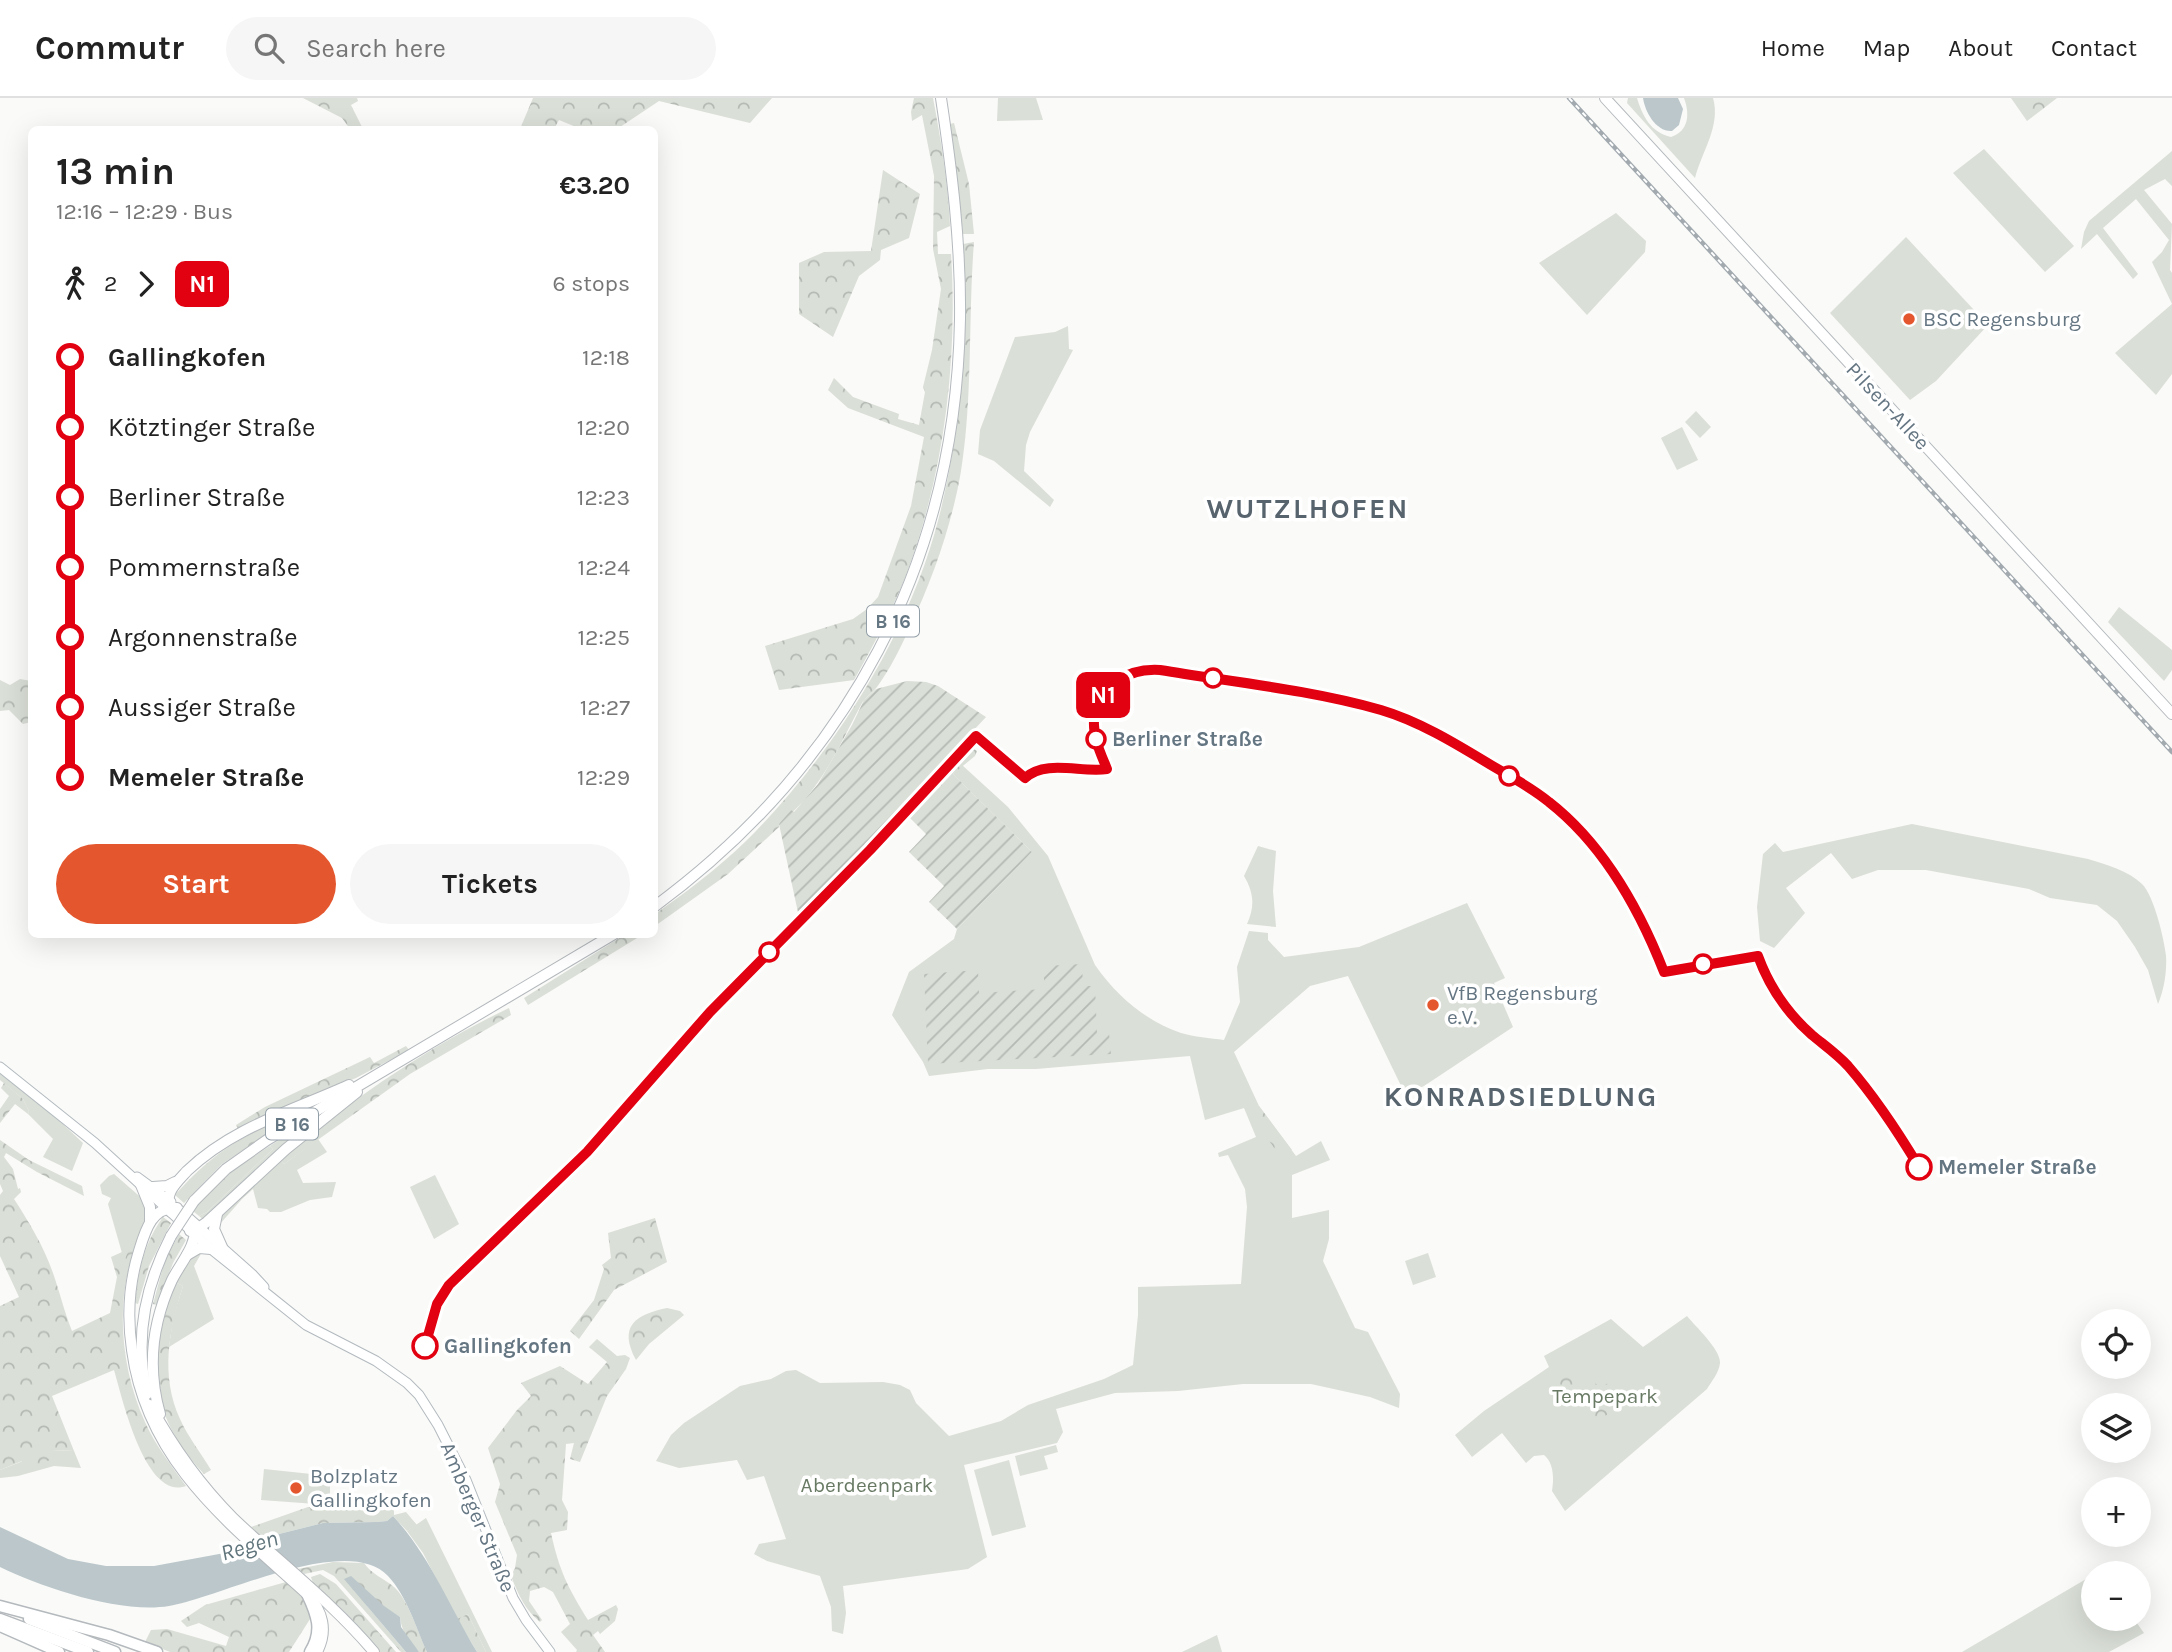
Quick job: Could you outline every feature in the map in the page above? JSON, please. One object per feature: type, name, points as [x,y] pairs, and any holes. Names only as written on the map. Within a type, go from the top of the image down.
[{"type":"highway","points":[[307,1594],[319,1623],[315,1643],[310,1652]]},
{"type":"highway","points":[[0,1607],[115,1652]]},
{"type":"highway","points":[[0,1607],[109,1635],[157,1652]]},
{"type":"highway","points":[[0,1619],[88,1652]]},
{"type":"highway","points":[[0,1626],[59,1652]]},
{"type":"main road","name":"B 16","points":[[658,904],[729,847],[789,784],[849,702],[889,630],[919,556],[947,453],[960,320],[956,225],[941,98]]},
{"type":"main road","name":"Pilsen-Allee","points":[[1605,98],[2172,714]]},
{"type":"main road","name":"B 16","points":[[167,1442],[149,1403],[142,1359],[143,1318],[155,1271],[171,1236],[194,1200],[226,1169],[250,1151],[608,938]]},
{"type":"main road","name":"B 16","points":[[374,1652],[349,1624],[223,1519],[151,1421],[139,1390],[130,1333],[132,1277],[150,1223],[158,1213],[170,1208],[169,1192],[202,1158],[234,1135],[400,1061]]},
{"type":"main road","points":[[195,1229],[217,1214],[302,1135],[400,1061]]},
{"type":"main road","name":"Amberger Straße","points":[[0,1067],[133,1175],[153,1187],[170,1208]]},
{"type":"main road","name":"Amberger Straße","points":[[133,1175],[141,1185],[257,1279],[266,1291],[306,1325],[393,1372],[421,1398],[466,1480],[513,1598],[550,1652]]},
{"type":"main road","points":[[153,1187],[167,1186],[181,1177]]},
{"type":"main road","points":[[141,1185],[150,1207],[150,1223]]},
{"type":"main road","points":[[184,1258],[196,1249],[217,1248],[214,1229],[217,1214]]},
{"type":"main road","name":"B 16","points":[[167,1442],[155,1392],[153,1347],[165,1296],[195,1229]]},
{"type":"main road","name":"B 16","points":[[299,1581],[318,1607],[322,1618],[323,1637],[317,1652]]},
{"type":"green space","points":[[303,98],[357,98],[358,101],[351,105],[362,126],[348,126],[342,118]]},
{"type":"green space","points":[[533,98],[772,98],[750,123],[659,101],[622,126],[574,126],[559,120],[556,126],[521,126]]},
{"type":"green space","points":[[914,98],[933,98],[944,162],[950,226],[937,232],[938,254],[951,254],[953,294],[950,376],[939,457],[930,498],[901,588],[854,680],[779,690],[765,646],[853,619],[867,609],[878,597],[911,506],[924,437],[848,408],[828,390],[834,378],[853,397],[899,414],[898,419],[919,425],[925,392],[923,387],[932,350],[941,289],[933,249],[934,176],[922,115],[912,121]]},
{"type":"green space","points":[[998,98],[1036,98],[1043,120],[997,121]]},
{"type":"green space","points":[[1628,98],[1637,98],[1648,122],[1658,132],[1671,137],[1685,126],[1687,110],[1684,98],[1713,98],[1713,128],[1695,178],[1627,103]]},
{"type":"green space","points":[[2011,98],[2057,98],[2027,121]]},
{"type":"green space","points":[[954,123],[969,184],[974,234],[963,234],[950,124]]},
{"type":"green space","points":[[1984,149],[2074,246],[2045,272],[1953,173]]},
{"type":"green space","points":[[2172,151],[2172,186],[2165,179],[2144,190],[2172,224],[2172,304],[2152,262],[2169,240],[2136,199],[2103,228],[2138,274],[2133,279],[2097,234],[2081,249],[2089,221]]},
{"type":"green space","points":[[883,170],[920,194],[909,238],[881,250],[880,260],[859,276],[833,337],[799,314],[799,263],[824,252],[871,251]]},
{"type":"green space","points":[[1616,213],[1646,241],[1645,252],[1587,315],[1539,263]]},
{"type":"green space","name":"BSC Regensburg","points":[[1906,237],[1988,325],[1936,381],[1910,400],[1830,313]]},
{"type":"green space","points":[[974,242],[969,386],[961,471],[941,550],[907,635],[877,687],[862,703],[827,768],[807,797],[728,874],[658,924],[658,912],[745,842],[808,772],[863,692],[908,606],[926,562],[939,517],[953,450],[963,347],[963,244]]},
{"type":"green space","points":[[2172,304],[2172,374],[2156,395],[2115,353]]},
{"type":"green space","points":[[1068,326],[1069,349],[1073,350],[1030,432],[1026,445],[1024,471],[1054,500],[1050,507],[994,461],[978,454],[980,430],[1015,337],[1055,332]]},
{"type":"green space","points":[[1696,411],[1711,427],[1700,438],[1685,422]]},
{"type":"green space","points":[[1682,427],[1698,460],[1677,470],[1661,438]]},
{"type":"green space","points":[[2119,607],[2172,650],[2172,670],[2164,681],[2108,622]]},
{"type":"green space","points":[[20,679],[28,680],[28,723],[23,724],[9,710],[0,711],[0,680],[10,685]]},
{"type":"green space","points":[[907,681],[938,686],[986,717],[799,917],[779,824],[791,810],[794,812],[818,784],[864,700],[876,689]]},
{"type":"green space","points":[[974,749],[977,751],[975,756],[953,774],[910,818],[907,815]]},
{"type":"green space","name":"Aberdeenpark","points":[[962,765],[1008,807],[1048,856],[1095,965],[1103,976],[1132,1006],[1168,1028],[1224,1040],[1240,1002],[1237,967],[1249,931],[1268,933],[1268,940],[1284,957],[1359,947],[1467,903],[1505,978],[1494,983],[1513,1027],[1424,1086],[1405,1094],[1348,976],[1310,986],[1234,1052],[1259,1106],[1296,1156],[1321,1141],[1330,1160],[1292,1175],[1292,1218],[1329,1210],[1329,1239],[1323,1261],[1355,1328],[1368,1332],[1400,1394],[1399,1408],[1370,1397],[1311,1384],[1243,1384],[1178,1391],[1115,1393],[1056,1409],[1063,1432],[1057,1443],[964,1465],[987,1557],[968,1569],[843,1586],[846,1613],[843,1634],[832,1631],[831,1607],[820,1576],[767,1561],[754,1554],[759,1544],[786,1539],[764,1476],[747,1480],[737,1460],[679,1468],[656,1461],[671,1435],[684,1423],[740,1386],[796,1370],[820,1383],[883,1382],[900,1385],[910,1390],[916,1403],[949,1436],[1001,1421],[1028,1405],[1104,1379],[1133,1365],[1138,1287],[1241,1284],[1247,1207],[1245,1189],[1228,1155],[1219,1157],[1218,1153],[1256,1137],[1244,1108],[1205,1120],[1190,1056],[1036,1069],[988,1069],[929,1076],[923,1062],[892,1015],[909,972],[954,939],[957,929],[1032,852],[953,774]]},
{"type":"green space","points":[[953,774],[1032,852],[957,929],[929,902],[944,886],[909,852],[926,834],[910,818]]},
{"type":"green space","points":[[1912,824],[2088,859],[2116,868],[2137,879],[2151,898],[2165,948],[2165,974],[2158,1004],[2148,970],[2135,947],[2117,921],[2097,905],[2050,898],[2029,889],[1926,870],[1878,870],[1852,879],[1831,853],[1786,888],[1805,913],[1774,948],[1760,941],[1757,907],[1763,854],[1775,843],[1783,852]]},
{"type":"green space","points":[[1258,846],[1276,851],[1273,891],[1276,927],[1247,924],[1252,900],[1244,876]]},
{"type":"green space","points":[[619,938],[637,938],[528,1005],[524,998]]},
{"type":"green space","points":[[1082,964],[1083,986],[1095,986],[1097,1033],[1109,1033],[1111,1054],[928,1064],[924,974],[978,970],[979,993],[1044,989],[1044,966]]},
{"type":"green space","points":[[509,1008],[511,1015],[410,1074],[284,1164],[279,1158],[418,1058]]},
{"type":"green space","points":[[406,1046],[409,1050],[356,1078],[238,1129],[236,1125],[265,1107],[370,1057],[374,1063]]},
{"type":"green space","points":[[0,1073],[52,1114],[83,1143],[72,1171],[43,1157],[53,1139],[28,1114],[23,1099],[0,1080]]},
{"type":"green space","points":[[4,1083],[23,1099],[29,1111],[28,1114],[15,1104],[0,1123],[0,1109],[9,1096],[1,1088]]},
{"type":"green space","points":[[334,1106],[205,1221],[199,1216],[207,1212],[273,1149],[270,1146],[244,1162]]},
{"type":"green space","points":[[1259,1106],[1292,1150],[1277,1152],[1260,1128],[1253,1108]]},
{"type":"green space","points":[[279,1120],[282,1124],[222,1164],[184,1203],[175,1195],[199,1170],[223,1151]]},
{"type":"green space","points":[[318,1139],[327,1152],[297,1170],[303,1183],[336,1182],[332,1197],[310,1200],[281,1212],[270,1212],[258,1208],[253,1189],[219,1225],[221,1215],[279,1158],[284,1164]]},
{"type":"green space","points":[[0,1140],[29,1160],[82,1186],[84,1196],[6,1153],[4,1157],[13,1169],[21,1192],[14,1199],[45,1254],[72,1331],[110,1313],[117,1277],[111,1257],[122,1252],[125,1259],[130,1247],[136,1246],[129,1267],[123,1311],[123,1334],[130,1380],[149,1430],[186,1486],[171,1486],[159,1478],[147,1463],[129,1423],[114,1370],[52,1396],[74,1451],[52,1450],[50,1460],[17,1473],[22,1461],[0,1470],[0,1306],[19,1297],[0,1256],[0,1195],[3,1191],[0,1184]]},
{"type":"green space","points":[[270,1146],[273,1149],[207,1212],[199,1216],[193,1211],[228,1175]]},
{"type":"green space","points":[[114,1174],[145,1201],[145,1218],[141,1233],[124,1260],[108,1204],[111,1198],[102,1194],[100,1185]]},
{"type":"green space","points":[[435,1175],[459,1224],[434,1239],[410,1187]]},
{"type":"green space","points":[[163,1217],[171,1223],[149,1266],[138,1304],[135,1303],[143,1258]]},
{"type":"green space","points":[[655,1218],[667,1262],[614,1290],[579,1339],[570,1331],[594,1300],[604,1269],[602,1265],[611,1258],[608,1233]]},
{"type":"green space","points":[[179,1234],[186,1240],[173,1263],[157,1305],[153,1304],[165,1260]]},
{"type":"green space","points":[[202,1252],[194,1266],[214,1319],[169,1347],[173,1318],[183,1286],[175,1282],[194,1253]]},
{"type":"green space","points":[[1428,1253],[1436,1277],[1413,1285],[1405,1261]]},
{"type":"green space","points":[[175,1282],[183,1286],[171,1336],[168,1369],[170,1386],[183,1426],[211,1470],[204,1474],[171,1429],[157,1383],[159,1335]]},
{"type":"green space","points":[[667,1308],[680,1311],[684,1315],[649,1344],[636,1360],[631,1348],[629,1330],[646,1314]]},
{"type":"green space","name":"Tempepark","points":[[1687,1316],[1717,1352],[1720,1363],[1715,1377],[1707,1389],[1565,1511],[1552,1491],[1551,1467],[1544,1455],[1534,1456],[1526,1463],[1502,1433],[1472,1457],[1455,1435],[1484,1411],[1549,1367],[1544,1356],[1611,1319],[1643,1347]]},
{"type":"green space","points":[[597,1339],[617,1356],[625,1355],[630,1358],[626,1369],[607,1396],[580,1462],[570,1459],[574,1443],[566,1444],[562,1500],[568,1512],[567,1530],[551,1533],[565,1578],[588,1620],[616,1605],[618,1609],[615,1621],[600,1634],[598,1631],[593,1635],[605,1652],[576,1652],[561,1632],[570,1624],[553,1592],[544,1587],[530,1591],[529,1601],[542,1620],[540,1622],[526,1607],[516,1589],[511,1576],[517,1555],[495,1502],[500,1484],[488,1448],[531,1396],[521,1383],[560,1366],[588,1384],[607,1362],[589,1347]]},
{"type":"green space","points":[[1560,1364],[1573,1376],[1574,1386],[1577,1387],[1586,1380],[1599,1385],[1612,1383],[1617,1398],[1607,1405],[1610,1413],[1600,1419],[1596,1418],[1584,1411],[1572,1397],[1568,1400],[1557,1396],[1554,1388],[1555,1368]]},
{"type":"green space","points":[[1056,1445],[1058,1452],[1044,1456],[1048,1469],[1020,1476],[1015,1456]]},
{"type":"green space","points":[[52,1450],[74,1451],[81,1468],[54,1466],[0,1478],[0,1470],[23,1461],[18,1472]]},
{"type":"green space","points":[[1009,1460],[1026,1527],[992,1536],[974,1470]]},
{"type":"green space","name":"Bolzplatz Gallingkofen","points":[[264,1469],[330,1476],[330,1505],[261,1500]]},
{"type":"green space","points":[[337,1500],[375,1509],[394,1505],[394,1515],[406,1512],[417,1525],[407,1531],[393,1516],[387,1521],[377,1522],[323,1523],[263,1538],[251,1527],[308,1507],[331,1506]]},
{"type":"green space","points":[[426,1518],[492,1652],[486,1652],[468,1614],[457,1619],[423,1553],[407,1531]]},
{"type":"green space","points":[[333,1562],[364,1563],[394,1587],[408,1608],[427,1652],[419,1652],[412,1644],[400,1617],[384,1607],[367,1606],[406,1652],[401,1652],[334,1576],[323,1570],[304,1574],[298,1569]]},
{"type":"green space","points":[[320,1574],[336,1584],[396,1652],[379,1652],[313,1583],[311,1577]]},
{"type":"green space","points":[[286,1582],[304,1599],[312,1616],[289,1652],[170,1652],[145,1642],[151,1630],[167,1629],[226,1646],[229,1637],[199,1623],[187,1627],[181,1621],[205,1605]]},
{"type":"green space","points":[[2081,1582],[2081,1631],[2144,1633],[2109,1652],[1962,1652]]},
{"type":"green space","points":[[468,1614],[486,1652],[477,1652],[457,1619]]},
{"type":"green space","points":[[1217,1635],[1222,1652],[1182,1652]]},
{"type":"water","points":[[1643,98],[1678,98],[1683,109],[1679,125],[1672,131],[1656,125]]},
{"type":"water","name":"Regen","points":[[393,1516],[428,1564],[477,1652],[427,1652],[395,1584],[369,1564],[344,1561],[314,1564],[282,1571],[191,1601],[150,1607],[106,1603],[60,1591],[0,1567],[0,1527],[68,1559],[106,1566],[154,1566],[230,1552],[263,1538],[323,1523],[387,1521]]},
{"type":"water","points":[[351,1576],[400,1617],[401,1627],[419,1652],[406,1652],[344,1579]]},
{"type":"railway","points":[[1569,98],[2172,752]]},
{"type":"bus line","name":"N1","points":[[425,1346],[437,1304],[449,1285],[587,1152],[710,1012],[870,850],[976,736],[1025,778],[1042,768],[1096,771],[1107,769],[1096,739],[1094,721],[1102,695],[1124,675],[1150,669],[1351,702],[1388,712],[1412,721],[1475,755],[1542,796],[1588,841],[1618,879],[1645,926],[1664,972],[1758,956],[1770,985],[1783,1004],[1801,1025],[1849,1068],[1875,1099],[1919,1167]]},
{"type":"place","name":"BSC Regensburg","points":[[1909,319]]},
{"type":"place","name":"Berliner Straße","points":[[1096,739]]},
{"type":"place","name":"VfB Regensburg e.V.","points":[[1433,1005]]},
{"type":"place","name":"Memeler Straße","points":[[1919,1167]]},
{"type":"place","name":"Gallingkofen","points":[[425,1346]]},
{"type":"place","name":"Bolzplatz Gallingkofen","points":[[296,1488]]},
{"type":"district","name":"WUTZLHOFEN","points":[[1308,508]]},
{"type":"district","name":"KONRADSIEDLUNG","points":[[1521,1096]]}]
